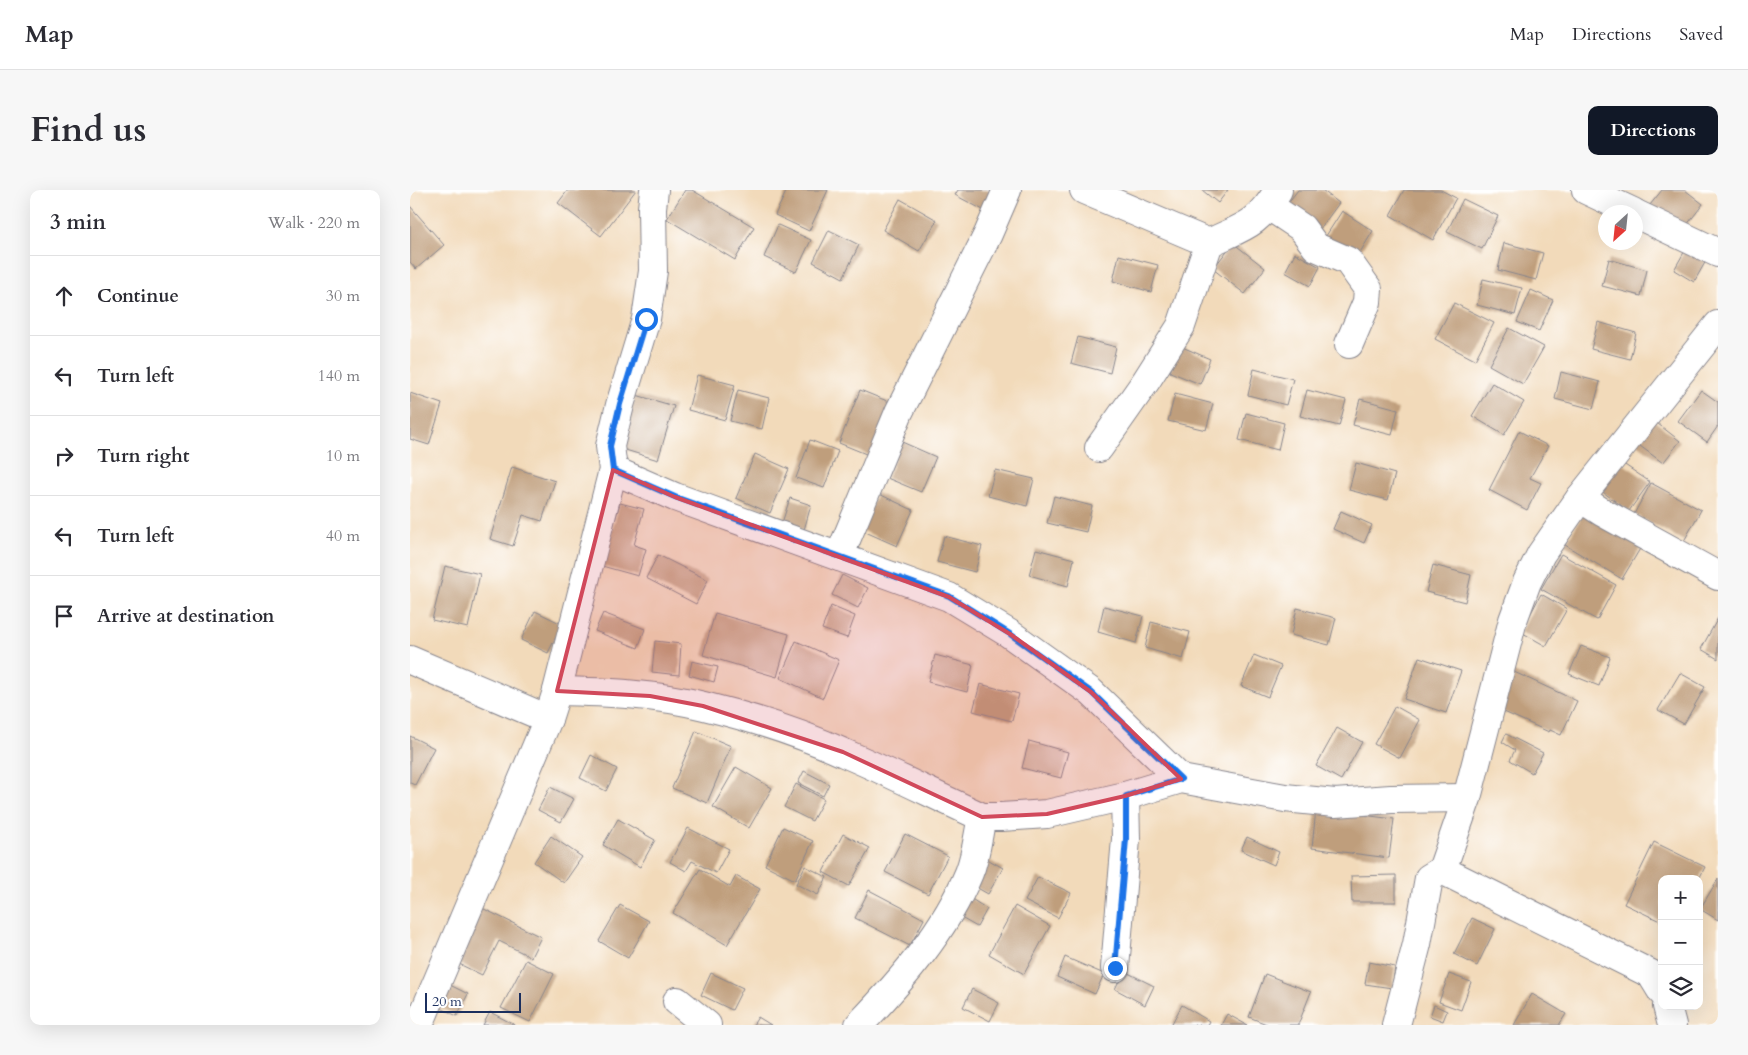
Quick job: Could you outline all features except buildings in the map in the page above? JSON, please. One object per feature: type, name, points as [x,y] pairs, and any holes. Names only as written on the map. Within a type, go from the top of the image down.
[{"type":"street","points":[[419,1025],[548,719],[557,691],[613,470],[610,446],[620,404],[646,319],[653,271],[652,208],[654,190]]},
{"type":"street","points":[[839,557],[899,412],[988,234],[1007,190]]},
{"type":"street","points":[[1084,190],[1209,243]]},
{"type":"street","points":[[1586,190],[1617,205]]},
{"type":"street","points":[[1099,448],[1181,326],[1209,243],[1255,221],[1273,198],[1302,228],[1316,247],[1348,261],[1368,290],[1367,302],[1349,344]]},
{"type":"street","points":[[1643,217],[1718,254]]},
{"type":"street","points":[[1396,1025],[1417,944],[1429,878],[1442,870],[1467,798],[1513,620],[1527,582],[1541,554],[1580,498],[1713,342]]},
{"type":"street","points":[[613,470],[675,497],[949,596],[1010,634],[1091,692],[1181,779]]},
{"type":"street","points":[[1580,498],[1718,576]]},
{"type":"street","points":[[410,660],[548,719]]},
{"type":"street","points":[[557,691],[608,692],[650,696],[703,706],[777,728],[843,752],[982,817],[1047,814],[1126,796],[1181,779],[1285,798],[1335,803],[1391,799],[1467,798]]},
{"type":"street","points":[[1115,968],[1126,839],[1126,796]]},
{"type":"street","points":[[859,1025],[930,943],[952,908],[970,871],[982,817]]},
{"type":"street","points":[[1442,870],[1650,974],[1658,986]]},
{"type":"street","points":[[676,1001],[707,1025]]},
{"type":"street","points":[[1668,1010],[1672,1025]]},
{"type":"highlighted area","points":[[613,470],[675,497],[949,597],[1010,634],[1091,692],[1181,779],[1125,796],[1047,814],[982,817],[843,752],[703,706],[650,696],[557,691]]},
{"type":"route","points":[[646,319],[620,404],[610,446],[613,470],[675,497],[949,596],[1010,634],[1091,692],[1181,779],[1126,796],[1126,839],[1115,968]]}]
